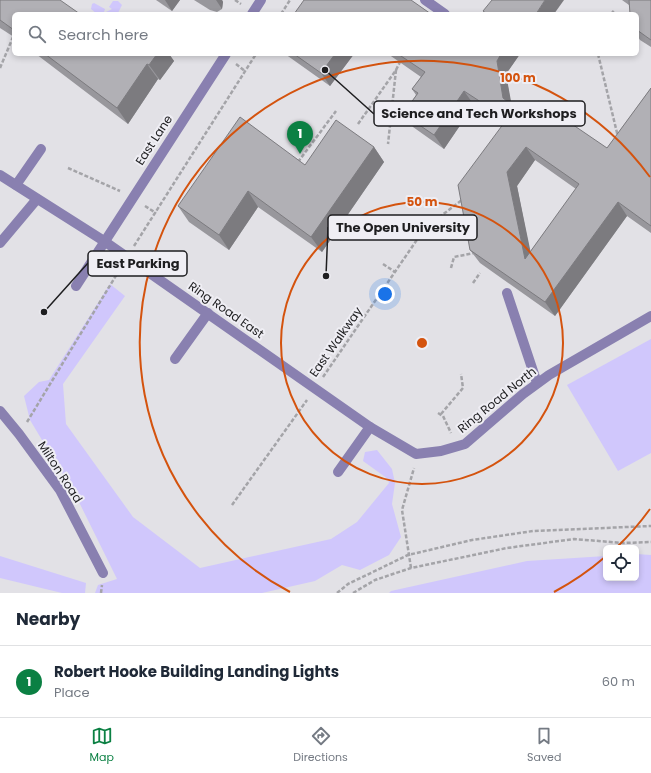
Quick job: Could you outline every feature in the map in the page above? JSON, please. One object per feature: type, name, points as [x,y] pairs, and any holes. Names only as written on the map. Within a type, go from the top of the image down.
[{"type":"lane","points":[[253,12],[261,0]]},
{"type":"lane","points":[[425,0],[442,12]]},
{"type":"lane","name":"East Lane","points":[[76,286],[225,56]]},
{"type":"lane","points":[[16,185],[41,149]]},
{"type":"lane","name":"Ring Road East","points":[[0,175],[104,241],[208,312],[370,427],[416,454]]},
{"type":"lane","points":[[0,243],[37,199]]},
{"type":"lane","points":[[507,293],[537,384]]},
{"type":"lane","points":[[175,359],[208,312]]},
{"type":"lane","name":"Ring Road North","points":[[416,454],[441,451],[465,444],[537,384],[651,316]]},
{"type":"lane","name":"Milton Road","points":[[0,412],[20,434],[60,490],[103,573]]},
{"type":"lane","points":[[338,472],[370,427]]},
{"type":"path","points":[[282,12],[290,0]]},
{"type":"path","points":[[0,68],[12,39]]},
{"type":"path","points":[[598,56],[618,139]]},
{"type":"path","points":[[358,124],[400,62]]},
{"type":"path","points":[[388,144],[396,70]]},
{"type":"path","points":[[296,165],[336,111]]},
{"type":"path","points":[[68,168],[122,191],[156,213]]},
{"type":"path","name":"East Walkway","points":[[232,505],[315,388],[425,228],[464,199]]},
{"type":"path","points":[[452,268],[454,257],[474,253]]},
{"type":"path","points":[[383,264],[395,272]]},
{"type":"path","points":[[473,283],[480,273]]},
{"type":"path","points":[[457,446],[443,416],[440,414],[463,388],[461,374]]},
{"type":"path","points":[[411,568],[402,510],[412,478],[416,454]]},
{"type":"path","points":[[337,593],[348,584],[408,555],[472,540],[533,531],[651,526]]},
{"type":"path","points":[[353,593],[375,580],[411,568],[507,548],[574,539],[623,543],[651,542]]},
{"type":"shaded area","points":[[113,1],[118,1],[122,5],[118,12],[106,12],[112,9],[109,7]]},
{"type":"shaded area","points":[[94,3],[105,9],[104,12],[95,12],[91,9],[92,4]]},
{"type":"shaded area","points":[[110,284],[125,296],[63,384],[66,424],[133,517],[200,568],[331,539],[357,522],[389,483],[388,479],[363,461],[365,452],[377,450],[392,469],[395,483],[392,504],[401,537],[389,555],[360,570],[342,565],[315,581],[262,593],[95,593],[98,585],[117,579],[78,500],[30,420],[24,396],[39,382],[49,380]]},
{"type":"shaded area","points":[[651,339],[651,453],[618,471],[567,385]]},
{"type":"shaded area","points":[[639,554],[651,555],[651,593],[389,593],[391,591],[527,561],[603,556],[603,581],[639,581]]},
{"type":"shaded area","points":[[0,556],[86,583],[85,593],[62,593],[0,578]]},
{"type":"building","points":[[0,0],[60,0],[77,12],[12,12],[12,29],[0,20]]},
{"type":"building","points":[[304,0],[411,0],[428,12],[295,12]]},
{"type":"building","points":[[492,0],[545,0],[537,12],[483,11]]},
{"type":"building","points":[[629,0],[651,0],[651,40],[639,31],[639,12],[630,12]]},
{"type":"building","points":[[48,56],[156,56],[149,65],[147,64],[117,108]]},
{"type":"building","points":[[297,56],[334,56],[321,73]]},
{"type":"building","points":[[401,56],[500,56],[497,61],[503,98],[527,117],[538,101],[607,148],[651,88],[651,226],[618,202],[545,302],[470,250],[458,185],[507,119],[464,91],[434,135],[403,114],[418,93],[412,89],[425,72]],"holes":[[[526,147],[579,184],[525,259],[507,172]]]},
{"type":"building","points":[[240,117],[305,165],[336,120],[374,147],[311,237],[248,191],[219,235],[178,206]]},
{"type":"place","name":"Science and Tech Workshops","points":[[325,70]]},
{"type":"place","name":"Robert Hooke Building Landing Lights","points":[[300,154]]},
{"type":"place","name":"The Open University","points":[[326,276]]},
{"type":"place","name":"East Parking","points":[[44,312]]}]
